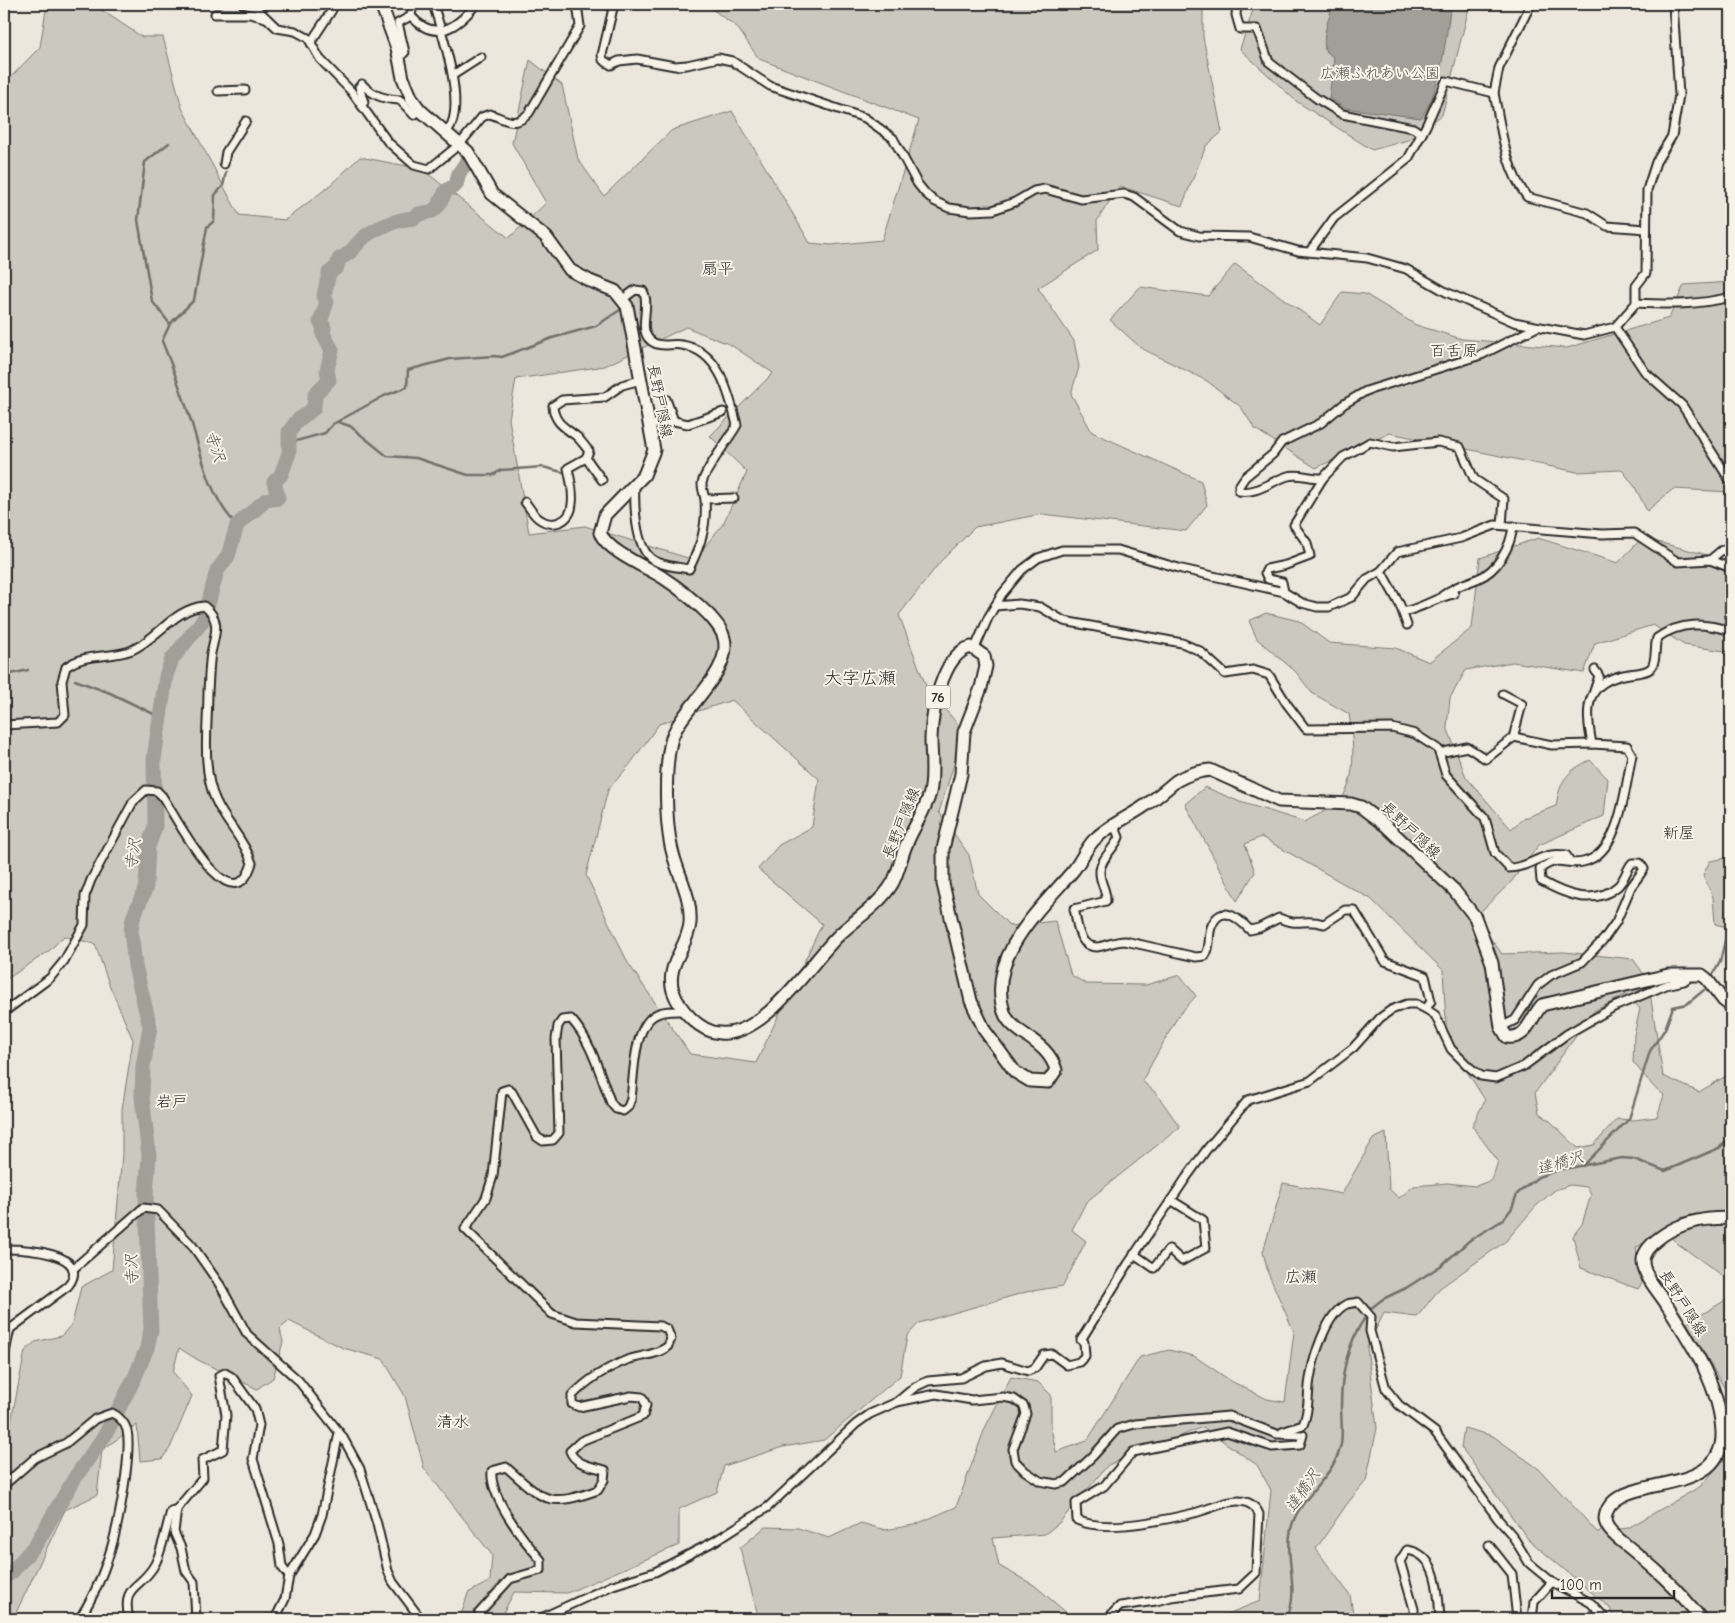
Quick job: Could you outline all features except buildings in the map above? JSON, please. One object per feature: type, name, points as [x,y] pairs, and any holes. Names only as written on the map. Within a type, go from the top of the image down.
[{"type":"main road","points":[[382,4],[406,85],[420,110],[460,144],[477,166],[492,194],[546,236],[570,270],[590,281],[610,288],[623,299]]},
{"type":"main road","name":"長野戸隠線","points":[[623,299],[629,313],[654,445],[646,470],[605,515],[600,527],[602,537],[629,558],[688,596],[715,622],[724,634],[725,642],[724,655],[718,670],[679,723],[672,739],[669,756],[669,837],[673,856],[685,889],[690,919],[673,966],[671,981],[676,999],[702,1027],[714,1033],[734,1032],[746,1026],[784,998],[834,940],[885,893],[894,880],[906,843],[924,810],[930,792],[933,772],[932,732],[936,701],[943,680],[956,654],[966,648],[975,648],[984,656],[986,666],[981,688],[964,732],[961,774],[943,849],[943,884],[970,1000],[985,1031],[1011,1069],[1030,1081],[1048,1082],[1056,1070],[1052,1057],[1044,1048],[1020,1030],[1004,1014],[1001,991],[1007,959],[1033,917],[1073,872],[1093,841],[1190,772],[1210,770],[1279,801],[1351,804],[1361,807],[1386,826],[1469,907],[1475,917],[1492,963],[1501,1026]]},
{"type":"main road","points":[[1501,1026],[1507,1037],[1516,1038],[1522,1035],[1542,1005],[1668,975],[1702,975],[1723,1000],[1731,1006]]},
{"type":"main road","name":"長野戸隠線","points":[[1701,1619],[1661,1574],[1606,1526],[1605,1519],[1608,1510],[1623,1496],[1659,1483],[1684,1480],[1697,1474],[1712,1462],[1719,1451],[1722,1434],[1716,1398],[1696,1352],[1649,1278],[1643,1264],[1647,1250],[1656,1241],[1682,1225],[1711,1218],[1731,1218]]},
{"type":"street","points":[[243,4],[255,7],[278,28],[295,31],[308,38],[320,59],[363,106],[388,142],[414,165],[429,169],[460,144],[482,117],[490,114],[514,123],[521,122],[529,114],[580,26],[577,4]]},
{"type":"street","points":[[412,4],[411,16],[419,25],[431,31],[452,26],[476,4]]},
{"type":"street","points":[[433,4],[455,87],[454,110],[449,129],[445,133]]},
{"type":"street","points":[[614,4],[602,55],[603,60],[611,65],[618,61],[636,59],[675,66],[718,58],[732,61],[770,86],[865,118],[877,126],[894,138],[925,193],[934,201],[949,208],[970,212],[993,210],[1015,202],[1034,191],[1045,189],[1080,199],[1124,194],[1134,197],[1180,231],[1199,236],[1250,236],[1282,247],[1368,258],[1406,268],[1484,310],[1514,322],[1584,335],[1615,327],[1636,303],[1636,286],[1646,273],[1647,190],[1656,162],[1672,136],[1679,95],[1672,4]]},
{"type":"street","points":[[1237,4],[1236,15],[1240,29],[1258,29],[1269,62],[1302,88],[1342,114],[1413,128],[1422,134]]},
{"type":"street","points":[[1531,4],[1499,68],[1494,93],[1504,149],[1522,190],[1527,197],[1587,213],[1607,226],[1646,229]]},
{"type":"street","points":[[311,42],[332,10]]},
{"type":"street","points":[[215,14],[250,14],[269,19]]},
{"type":"street","points":[[399,58],[404,52],[398,23],[411,16]]},
{"type":"street","points":[[453,75],[481,57]]},
{"type":"street","points":[[1310,251],[1334,218],[1408,159],[1422,134],[1446,81],[1494,93]]},
{"type":"street","points":[[363,106],[366,105],[359,87],[362,84],[370,94],[389,100],[400,100],[414,115],[420,110]]},
{"type":"street","points":[[218,91],[245,90]]},
{"type":"street","points":[[224,164],[226,152],[246,121]]},
{"type":"street","points":[[623,299],[635,290],[643,291],[647,298],[645,331],[650,340],[661,345],[682,345],[693,349],[716,364],[730,398],[737,425],[710,466],[702,483],[705,499],[703,540],[690,570],[653,560],[646,554],[634,508],[635,484]]},
{"type":"street","points":[[1636,303],[1701,304],[1731,297]]},
{"type":"street","points":[[1323,478],[1309,479],[1304,476],[1290,476],[1247,492],[1239,491],[1239,486],[1245,477],[1273,454],[1282,442],[1320,424],[1344,404],[1366,391],[1481,355],[1537,327]]},
{"type":"street","points":[[1615,327],[1645,372],[1682,405],[1731,482]]},
{"type":"street","points":[[525,502],[537,517],[550,523],[562,522],[568,517],[572,504],[568,468],[586,458],[589,451],[577,437],[565,430],[554,414],[554,406],[562,400],[605,397],[622,385],[641,380]]},
{"type":"street","points":[[666,399],[674,421]]},
{"type":"street","points":[[650,425],[674,421],[688,424],[723,412]]},
{"type":"street","points":[[1284,592],[1282,582],[1268,579],[1265,573],[1267,569],[1286,565],[1310,556],[1307,543],[1294,525],[1323,478],[1343,456],[1370,442],[1393,447],[1438,442],[1460,447],[1474,479],[1504,499],[1502,525]]},
{"type":"street","points":[[586,458],[602,480]]},
{"type":"street","points":[[705,499],[734,498]]},
{"type":"street","points":[[975,648],[996,606],[1022,570],[1038,558],[1062,550],[1118,550],[1182,569],[1284,592],[1302,603],[1316,607],[1329,607],[1352,597],[1367,579],[1381,571],[1397,552],[1461,538],[1495,525],[1602,534],[1634,533],[1678,562],[1710,560],[1731,568]]},
{"type":"street","points":[[1403,612],[1428,605],[1465,582],[1478,579],[1496,566],[1512,538],[1513,526]]},
{"type":"street","points":[[1710,560],[1722,550],[1731,552]]},
{"type":"street","points":[[1381,571],[1403,612],[1407,625]]},
{"type":"street","points":[[1442,596],[1454,594]]},
{"type":"street","points":[[996,606],[1019,604],[1040,607],[1064,621],[1182,643],[1200,651],[1225,674],[1253,670],[1269,675],[1287,704],[1306,729],[1392,728],[1415,734],[1438,750],[1446,776],[1485,818],[1494,853],[1509,868],[1517,868],[1552,852],[1566,854],[1570,860]]},
{"type":"street","points":[[4,724],[58,722],[65,715],[62,681],[66,667],[82,658],[133,649],[186,610],[204,606],[211,612],[217,626],[211,653],[208,690],[208,760],[211,785],[216,801],[242,839],[252,863],[242,880],[235,883],[224,882],[213,873],[198,854],[162,796],[157,791],[146,790],[133,802],[91,880],[85,896],[84,926],[64,961],[50,978],[4,1012]]},
{"type":"street","points":[[1592,744],[1587,716],[1589,700],[1608,681],[1622,675],[1648,671],[1653,664],[1657,638],[1664,633],[1692,624],[1731,631]]},
{"type":"street","points":[[1594,693],[1594,687],[1599,676],[1595,670]]},
{"type":"street","points":[[1439,753],[1467,747],[1486,759],[1513,738],[1522,704],[1503,694]]},
{"type":"street","points":[[1501,1026],[1515,1020],[1538,985],[1551,975],[1582,962],[1604,939],[1616,922],[1631,887],[1644,868],[1640,863],[1632,863],[1617,887],[1598,896],[1580,898],[1566,894],[1541,881],[1540,869],[1550,861],[1570,860],[1582,862],[1602,852],[1610,844],[1617,823],[1632,755],[1627,746],[1592,744],[1552,745],[1513,738]]},
{"type":"street","points":[[1114,825],[1119,836],[1101,866],[1100,873],[1106,901],[1074,909],[1081,939],[1087,945],[1098,947],[1115,941],[1124,941],[1196,957],[1205,956],[1210,950],[1212,926],[1219,917],[1226,913],[1233,914],[1250,930],[1280,918],[1293,924],[1311,920],[1324,924],[1345,910],[1354,910],[1385,961],[1425,976],[1431,1000],[1426,1009]]},
{"type":"street","points":[[539,1619],[613,1585],[655,1572],[715,1541],[768,1507],[791,1488],[836,1441],[856,1424],[897,1402],[922,1383],[937,1379],[961,1378],[994,1364],[1002,1363],[1028,1371],[1034,1368],[1044,1355],[1052,1354],[1067,1365],[1079,1362],[1086,1356],[1084,1342],[1081,1340],[1134,1254],[1207,1149],[1248,1100],[1310,1081],[1353,1048],[1380,1018],[1391,1010],[1407,1004],[1416,1004],[1426,1009],[1435,1015],[1451,1049],[1468,1066],[1481,1076],[1496,1078],[1524,1066],[1567,1034],[1614,1007],[1666,985],[1684,981],[1691,976]]},
{"type":"street","points":[[478,1619],[479,1613],[510,1579],[541,1570],[541,1560],[526,1544],[496,1492],[491,1479],[492,1470],[506,1467],[534,1492],[546,1499],[561,1501],[598,1490],[604,1480],[605,1470],[580,1462],[573,1458],[570,1451],[580,1441],[643,1416],[646,1405],[642,1397],[632,1396],[579,1407],[572,1404],[572,1396],[582,1385],[607,1370],[627,1360],[662,1349],[668,1346],[671,1339],[667,1330],[660,1326],[576,1322],[552,1314],[465,1229],[486,1198],[493,1176],[502,1091],[508,1089],[512,1092],[537,1137],[544,1141],[553,1140],[559,1133],[556,1039],[558,1026],[562,1020],[572,1019],[580,1028],[590,1049],[611,1103],[616,1109],[622,1111],[631,1099],[638,1043],[645,1023],[655,1014],[686,1011]]},
{"type":"street","points":[[1134,1254],[1154,1268],[1169,1249],[1182,1261],[1206,1248],[1203,1220],[1171,1200]]},
{"type":"street","points":[[73,1269],[139,1211],[150,1208],[158,1210],[192,1245],[220,1285],[247,1334],[298,1380],[339,1433],[360,1469],[377,1524],[388,1571],[414,1612],[421,1619]]},
{"type":"street","points":[[4,1249],[56,1255],[68,1261],[73,1269],[73,1278],[68,1286],[10,1329],[4,1357]]},
{"type":"street","points":[[1277,1434],[1304,1425],[1308,1415],[1309,1380],[1318,1346],[1335,1316],[1346,1304],[1358,1302],[1371,1316],[1370,1331],[1386,1389],[1399,1405],[1435,1432],[1498,1519],[1512,1535],[1529,1563],[1552,1582],[1591,1603],[1606,1619]]},
{"type":"street","points":[[196,1619],[194,1582],[186,1571],[181,1548],[174,1532],[177,1510],[203,1478],[202,1460],[223,1450],[226,1415],[219,1376],[226,1373],[232,1377],[255,1409],[259,1424],[253,1459],[279,1544],[282,1567],[289,1576]]},
{"type":"street","points":[[897,1402],[936,1394],[972,1400],[1003,1397],[1014,1399],[1024,1406],[1026,1414],[1013,1449],[1015,1462],[1025,1472],[1040,1481],[1056,1484],[1065,1482],[1118,1429],[1135,1424],[1228,1416],[1277,1434],[1303,1435],[1300,1446],[1272,1447],[1227,1432],[1133,1452],[1104,1486],[1076,1504],[1077,1520],[1087,1524],[1124,1524],[1195,1513],[1235,1501],[1244,1501],[1255,1506],[1259,1514],[1256,1573],[1239,1589],[1170,1596],[1150,1602],[1120,1606],[1107,1619]]},
{"type":"street","points":[[4,1485],[35,1458],[66,1443],[95,1419],[112,1413],[122,1421],[126,1429],[127,1447],[116,1529],[101,1574],[79,1619]]},
{"type":"street","points":[[275,1619],[284,1599],[289,1576],[315,1534],[322,1515],[339,1433]]},
{"type":"street","points":[[129,1619],[126,1601],[130,1589],[148,1575],[156,1562],[171,1511],[177,1510]]},
{"type":"street","points":[[1489,1545],[1512,1574],[1517,1619]]},
{"type":"street","points":[[1414,1619],[1414,1609],[1400,1561],[1407,1550],[1422,1555],[1433,1571],[1440,1619]]},
{"type":"street","points":[[1532,1619],[1534,1602],[1552,1582]]},
{"type":"green space","points":[[47,4],[99,4],[100,9],[142,37],[163,37],[182,108],[239,215],[285,220],[327,188],[360,157],[422,169],[509,238],[546,203],[512,143],[530,60],[562,85],[578,159],[604,196],[672,130],[732,111],[810,243],[831,245],[882,240],[919,120],[759,59],[737,27],[705,4],[1203,4],[1203,37],[1222,132],[1206,146],[1182,206],[1119,186],[1097,221],[1098,250],[1038,288],[1074,341],[1079,367],[1071,394],[1092,432],[1201,481],[1207,505],[1186,531],[1042,514],[975,527],[940,562],[899,615],[926,686],[964,732],[939,812],[969,855],[978,894],[1010,926],[1055,921],[1071,975],[1086,984],[1146,985],[1180,975],[1196,996],[1178,1016],[1142,1081],[1156,1093],[1180,1127],[1086,1202],[1072,1230],[1086,1241],[1063,1286],[1026,1292],[919,1323],[907,1336],[900,1376],[824,1440],[783,1447],[724,1466],[717,1492],[679,1509],[679,1545],[567,1593],[514,1592],[500,1619],[460,1619],[468,1593],[490,1581],[492,1555],[424,1468],[405,1396],[383,1359],[343,1348],[289,1321],[280,1329],[283,1342],[273,1378],[257,1389],[198,1360],[179,1348],[173,1372],[192,1396],[170,1448],[162,1459],[140,1461],[137,1425],[102,1450],[97,1495],[65,1510],[13,1619],[4,1619],[4,1436],[10,1427],[25,1351],[35,1342],[61,1336],[72,1324],[81,1287],[112,1270],[122,1154],[122,1109],[133,1040],[109,984],[95,944],[64,936],[49,951],[4,981],[4,84],[40,47]],"holes":[[[686,327],[731,345],[773,373],[710,436],[747,472],[723,524],[694,560],[585,526],[529,533],[509,419],[516,379],[605,366]],[[732,700],[819,779],[812,827],[779,845],[758,869],[822,924],[756,1063],[690,1054],[628,963],[586,875],[608,790],[631,763],[659,724]]]},
{"type":"green space","name":"広瀬ふれあい公園","points":[[1255,4],[1470,4],[1442,115],[1408,140],[1372,150],[1296,101],[1240,49]]},
{"type":"green space","points":[[1235,264],[1320,325],[1342,292],[1365,294],[1416,325],[1462,339],[1567,348],[1669,318],[1684,285],[1731,282],[1731,492],[1673,489],[1647,511],[1635,487],[1622,470],[1577,472],[1390,433],[1316,468],[1255,429],[1241,407],[1207,381],[1141,348],[1110,320],[1140,287],[1208,296]]},
{"type":"green space","points":[[1538,538],[1618,563],[1642,538],[1731,561],[1731,603],[1729,605],[1731,608],[1731,652],[1684,645],[1653,625],[1595,643],[1584,673],[1513,662],[1466,670],[1450,698],[1447,727],[1466,777],[1511,829],[1524,818],[1556,806],[1562,783],[1570,773],[1582,764],[1590,760],[1608,779],[1604,816],[1539,845],[1511,882],[1475,917],[1502,954],[1564,952],[1633,959],[1648,980],[1663,1076],[1699,1092],[1731,1073],[1731,1297],[1726,1278],[1678,1244],[1663,1230],[1636,1248],[1642,1283],[1638,1289],[1581,1268],[1573,1236],[1582,1224],[1591,1195],[1587,1187],[1570,1185],[1555,1190],[1536,1206],[1506,1241],[1440,1288],[1417,1317],[1384,1313],[1367,1347],[1377,1428],[1366,1481],[1347,1504],[1316,1549],[1350,1595],[1354,1619],[1215,1619],[1260,1601],[1271,1490],[1257,1465],[1203,1427],[1108,1465],[1060,1522],[1045,1534],[993,1538],[999,1566],[1034,1585],[1068,1614],[1070,1619],[759,1619],[740,1548],[765,1527],[798,1528],[829,1538],[861,1523],[885,1530],[914,1525],[956,1507],[985,1428],[1011,1377],[1038,1382],[1051,1395],[1051,1428],[1056,1452],[1087,1441],[1140,1357],[1169,1350],[1194,1356],[1231,1381],[1267,1399],[1285,1402],[1294,1332],[1268,1273],[1263,1252],[1283,1183],[1342,1194],[1373,1139],[1386,1133],[1389,1189],[1399,1198],[1414,1186],[1447,1183],[1476,1186],[1492,1180],[1498,1161],[1472,1126],[1485,1100],[1447,1040],[1443,970],[1371,899],[1261,837],[1245,844],[1255,872],[1237,901],[1185,804],[1205,787],[1240,802],[1305,822],[1336,804],[1348,786],[1353,762],[1349,714],[1312,693],[1295,671],[1257,639],[1249,621],[1266,613],[1299,621],[1329,643],[1396,648],[1429,662],[1472,628],[1480,558]],"holes":[[[1627,994],[1640,1009],[1634,1035],[1633,1062],[1653,1086],[1664,1095],[1657,1117],[1634,1120],[1617,1119],[1594,1145],[1578,1148],[1539,1113],[1535,1093],[1594,1011]]]},
{"type":"green space","points":[[1731,857],[1731,928],[1715,924],[1713,897],[1703,875],[1710,861]]},
{"type":"green space","points":[[1731,1297],[1731,1404],[1730,1398],[1687,1323]]},
{"type":"green space","points":[[1464,1428],[1493,1436],[1539,1469],[1597,1532],[1628,1528],[1701,1486],[1731,1452],[1731,1619],[1616,1619],[1609,1607],[1528,1539],[1461,1447]]},
{"type":"shaded area","points":[[1333,4],[1451,4],[1438,79],[1428,107],[1421,118],[1345,108],[1329,98],[1334,58],[1325,50],[1324,38]]},
{"type":"waterway","name":"寺沢","points":[[169,143],[145,162],[138,220],[152,301],[170,324],[162,341],[185,403],[208,478],[220,503],[237,525]]},
{"type":"waterway","name":"寺沢","points":[[4,1577],[13,1571],[36,1544],[76,1476],[105,1435],[135,1377],[147,1348],[151,1330],[146,1194],[149,1155],[142,1097],[143,1066],[150,1027],[135,966],[131,930],[133,918],[146,887],[148,847],[155,827],[154,759],[166,676],[172,659],[204,619],[217,571],[228,556],[237,525],[266,500],[278,498],[274,482],[281,475],[289,453],[289,432],[297,421],[314,408],[315,394],[329,380],[327,370],[332,350],[323,334],[324,327],[320,322],[327,302],[324,296],[329,273],[337,267],[339,259],[371,232],[393,223],[414,218],[419,214],[433,211],[446,191],[456,185],[459,173],[466,163]]},
{"type":"waterway","points":[[170,324],[194,300],[207,227],[214,221],[215,195],[223,186],[226,172]]},
{"type":"waterway","points":[[289,443],[325,433],[333,424],[384,396],[407,387],[408,370],[450,359],[502,357],[552,338],[596,326],[620,310]]},
{"type":"waterway","points":[[338,422],[350,426],[387,456],[416,458],[468,475],[493,475],[501,470],[543,467],[562,472]]},
{"type":"waterway","points":[[4,672],[11,674],[28,670]]},
{"type":"waterway","points":[[75,680],[110,693],[160,717]]},
{"type":"waterway","points":[[1711,978],[1720,962],[1727,932],[1731,928]]},
{"type":"waterway","points":[[1583,1166],[1629,1119],[1650,1051],[1665,1029],[1673,1007],[1687,1004],[1704,990]]},
{"type":"waterway","name":"達橋沢","points":[[1370,1309],[1383,1299],[1406,1288],[1442,1265],[1470,1240],[1503,1220],[1512,1208],[1517,1194],[1538,1177],[1559,1170],[1622,1158],[1634,1159],[1665,1171],[1719,1148],[1731,1138]]},
{"type":"waterway","name":"達橋沢","points":[[1286,1619],[1292,1597],[1289,1552],[1291,1529],[1301,1507],[1332,1467],[1337,1456],[1342,1440],[1341,1395],[1346,1361],[1353,1339],[1364,1319]]},
{"type":"district","name":"扇平","points":[[718,268]]},
{"type":"district","name":"百舌原","points":[[1454,350]]},
{"type":"district","name":"大字広瀬","points":[[860,678]]},
{"type":"district","name":"新屋","points":[[1679,832]]},
{"type":"district","name":"岩戸","points":[[172,1101]]},
{"type":"district","name":"広瀬","points":[[1301,1276]]},
{"type":"district","name":"清水","points":[[453,1421]]}]
